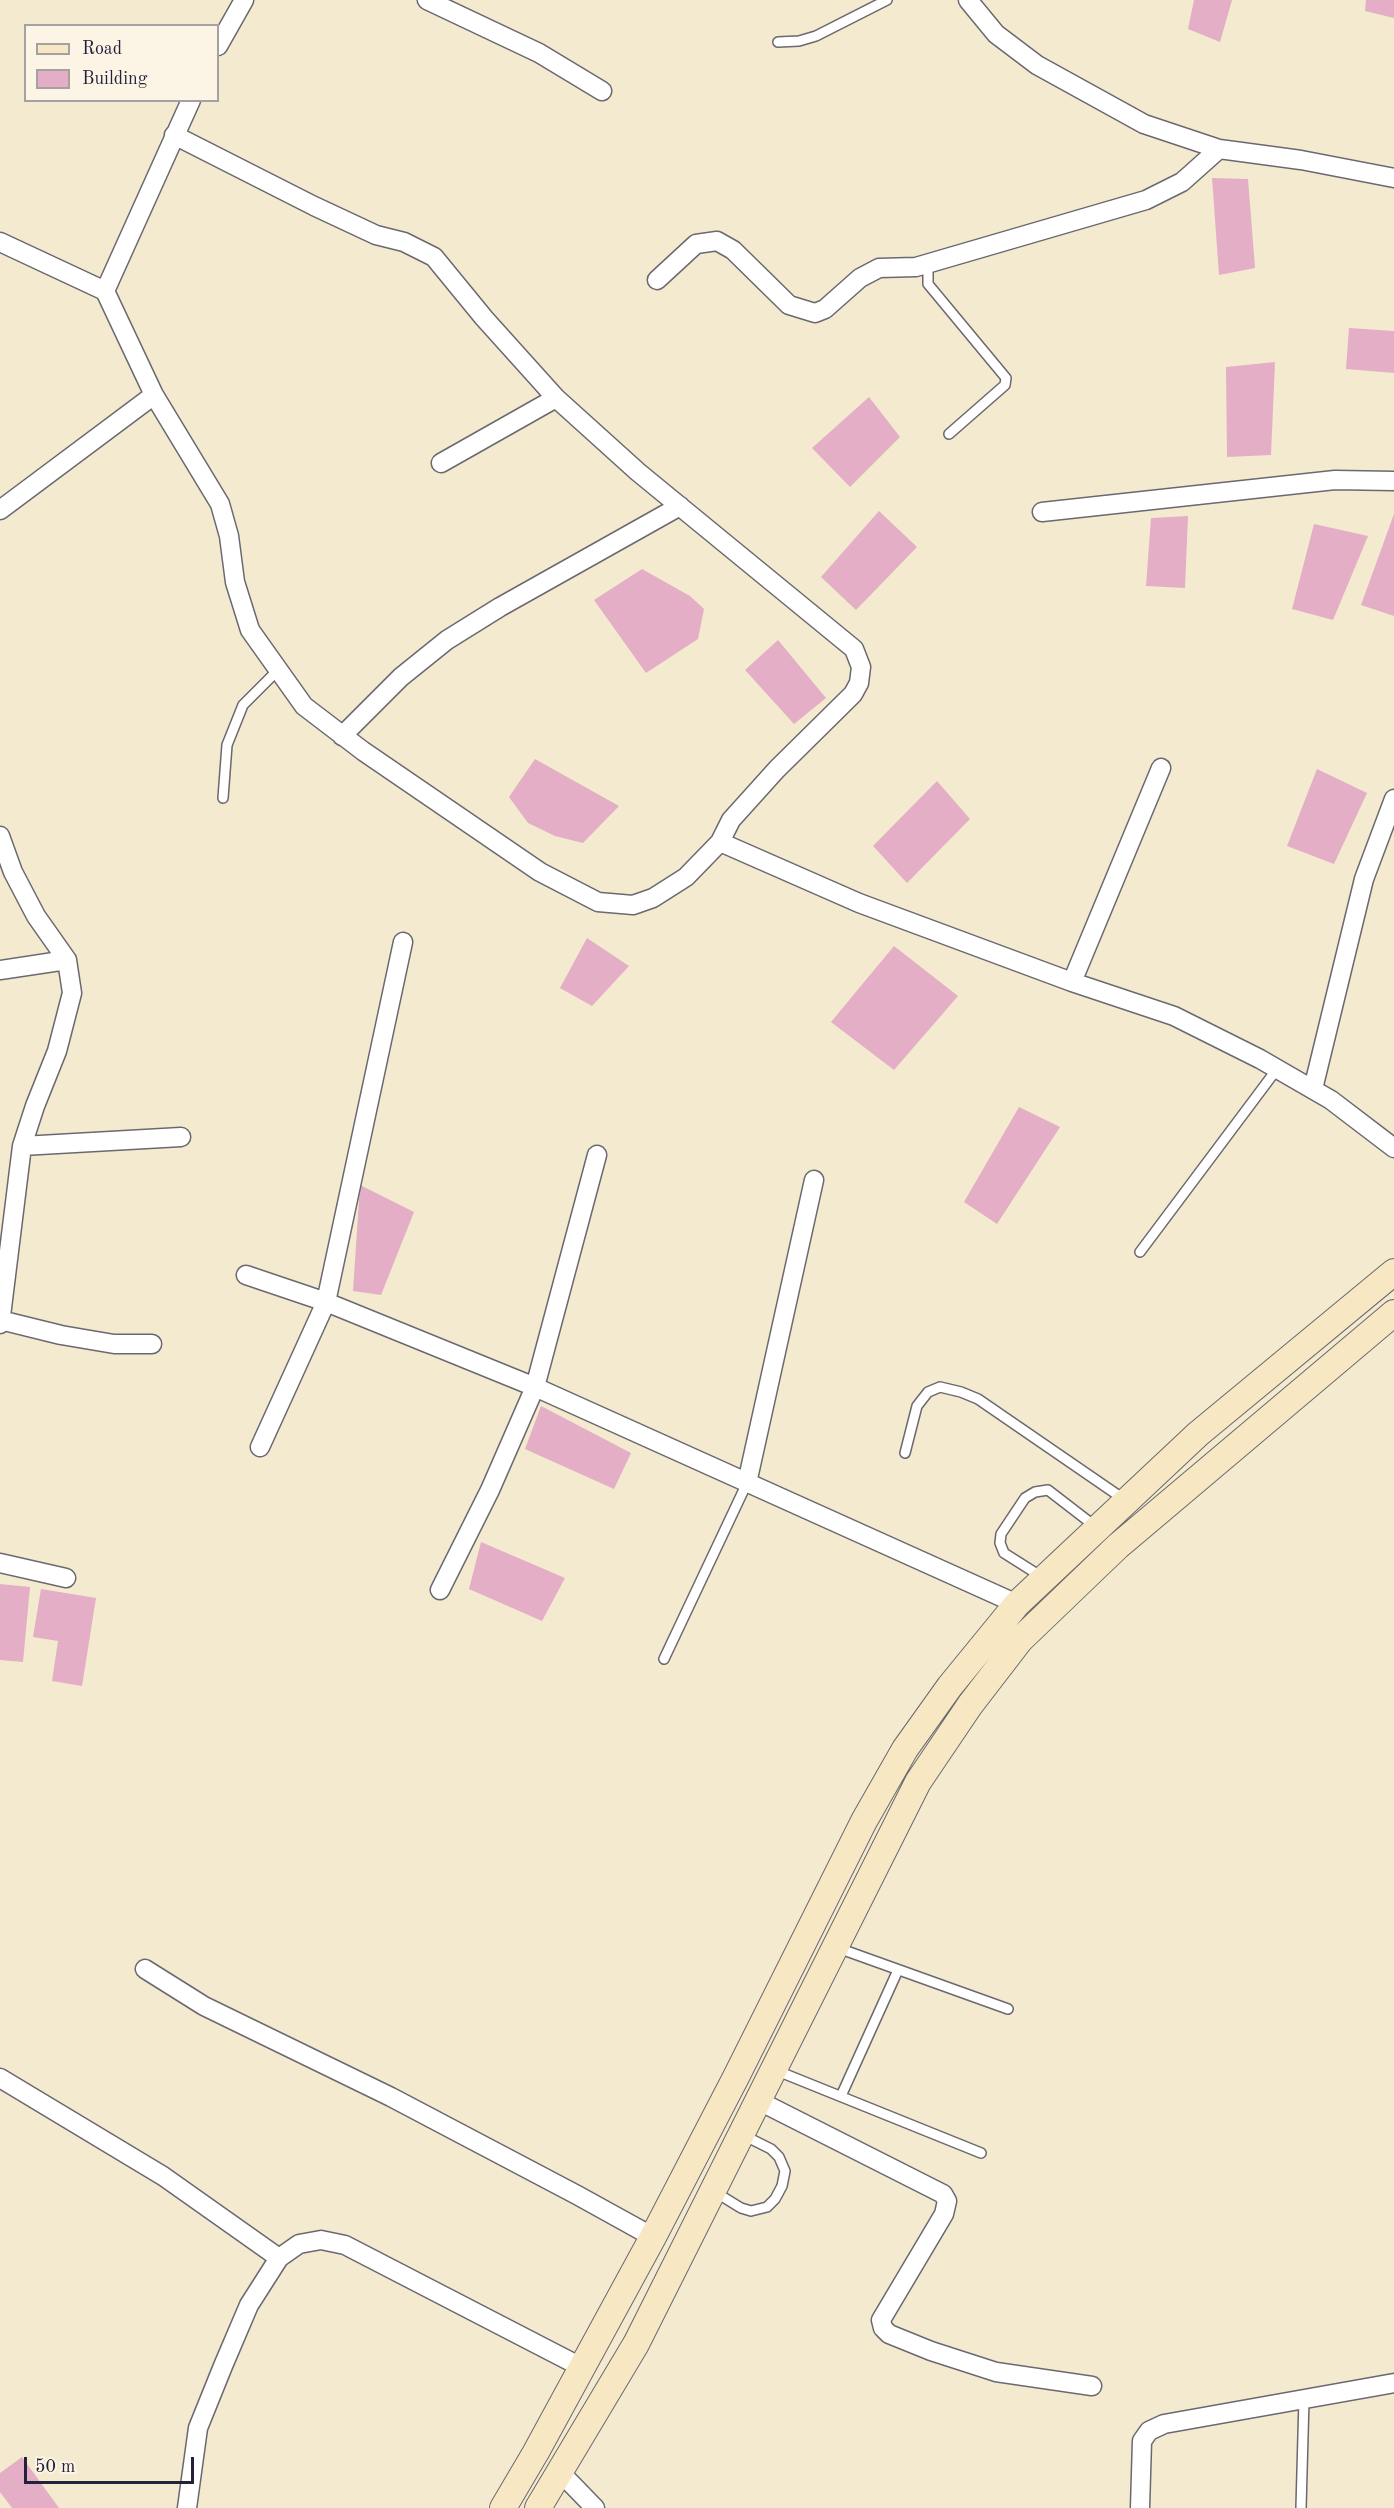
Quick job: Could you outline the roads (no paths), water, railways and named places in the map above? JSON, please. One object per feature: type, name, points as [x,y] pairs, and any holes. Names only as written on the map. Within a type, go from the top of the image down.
[{"type":"main road","points":[[503,2508],[653,2237],[876,1800],[905,1749],[950,1686],[1017,1604],[1198,1434],[1394,1272]]},
{"type":"main road","points":[[538,2508],[636,2344],[918,1782],[970,1705],[1020,1640],[1118,1546],[1394,1313]]},
{"type":"street","points":[[219,44],[244,0]]},
{"type":"street","points":[[427,0],[539,53],[602,92]]},
{"type":"street","points":[[968,0],[996,34],[1046,70],[1144,124],[1219,149],[1301,160],[1394,178]]},
{"type":"street","points":[[105,291],[190,102]]},
{"type":"street","points":[[0,242],[105,291],[154,395],[220,504],[229,536],[235,582],[250,630],[304,706],[342,736],[540,872],[598,902],[633,905],[653,898],[686,877],[720,842],[731,820],[777,769],[852,694],[859,683],[861,667],[854,649],[680,506],[556,398],[484,318],[434,257],[404,242],[376,235],[314,206],[174,135]]},
{"type":"street","points":[[657,280],[696,244],[717,241],[733,250],[789,305],[815,313],[825,309],[860,278],[879,268],[916,267],[928,264],[1146,200],[1182,182],[1219,149]]},
{"type":"street","points":[[0,510],[154,395]]},
{"type":"street","points":[[441,463],[556,398]]},
{"type":"street","points":[[1042,512],[1335,480],[1394,481]]},
{"type":"street","points":[[342,736],[402,677],[447,640],[500,607],[680,506]]},
{"type":"street","points":[[1072,981],[1161,768]]},
{"type":"street","points":[[1313,1089],[1364,879],[1394,799]]},
{"type":"street","points":[[0,836],[13,872],[36,916],[67,960],[72,993],[57,1051],[22,1146],[0,1322],[114,1344],[152,1344]]},
{"type":"street","points":[[720,842],[859,903],[1174,1016],[1313,1089],[1394,1148]]},
{"type":"street","points":[[260,1447],[327,1302],[403,942]]},
{"type":"street","points":[[0,970],[67,960]]},
{"type":"street","points":[[22,1146],[181,1137]]},
{"type":"street","points":[[440,1590],[490,1490],[535,1387],[597,1155]]},
{"type":"street","points":[[747,1483],[814,1180]]},
{"type":"street","points":[[246,1275],[327,1302],[535,1387],[1017,1604]]},
{"type":"street","points":[[0,1563],[66,1578]]},
{"type":"street","points":[[145,1969],[204,2006],[391,2097],[577,2194],[653,2237]]},
{"type":"street","points":[[0,2078],[163,2176],[279,2258]]},
{"type":"street","points":[[757,2100],[943,2194],[947,2201],[944,2214],[882,2320],[883,2328],[889,2334],[931,2351],[996,2372],[1092,2386]]},
{"type":"street","points":[[187,2508],[198,2428],[249,2305],[279,2258],[299,2244],[321,2240],[345,2245],[581,2367]]},
{"type":"street","points":[[1140,2508],[1142,2441],[1149,2431],[1164,2424],[1394,2383]]},
{"type":"street","points":[[559,2471],[595,2508]]},
{"type":"lane","points":[[777,42],[799,41],[816,36],[887,0]]},
{"type":"lane","points":[[928,264],[928,284],[1006,378],[1005,386],[949,434]]},
{"type":"lane","points":[[223,798],[227,745],[243,705],[277,671]]},
{"type":"lane","points":[[1140,1252],[1277,1069]]},
{"type":"lane","points":[[905,1453],[917,1406],[928,1392],[940,1387],[978,1399],[1127,1502]]},
{"type":"lane","points":[[664,1659],[747,1483]]},
{"type":"lane","points":[[1044,1578],[1004,1553],[1000,1543],[1001,1534],[1025,1498],[1035,1492],[1048,1490],[1098,1528]]},
{"type":"lane","points":[[836,1948],[1008,2008]]},
{"type":"lane","points":[[841,2096],[898,1970]]},
{"type":"lane","points":[[773,2069],[981,2153]]},
{"type":"lane","points":[[713,2191],[741,2208],[752,2211],[767,2207],[775,2199],[782,2186],[785,2171],[779,2157],[771,2149],[741,2133]]},
{"type":"lane","points":[[1301,2508],[1304,2399]]}]
